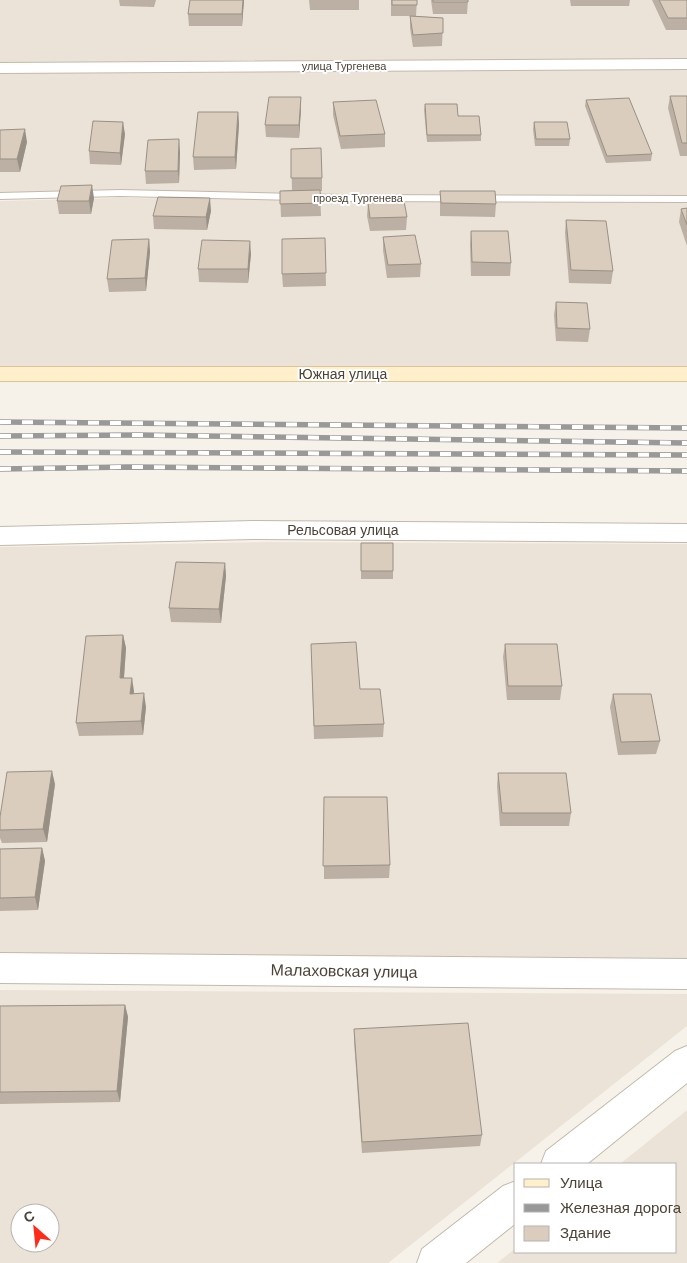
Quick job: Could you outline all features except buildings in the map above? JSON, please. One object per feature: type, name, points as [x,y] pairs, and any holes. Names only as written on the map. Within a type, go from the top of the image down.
[{"type":"street","name":"улица Тургенева","points":[[0,68],[687,64]]},
{"type":"street","name":"Южная улица","points":[[0,374],[687,374]]},
{"type":"street","name":"Рельсовая улица","points":[[0,536],[253,530],[687,533]]},
{"type":"street","name":"Малаховская улица","points":[[0,968],[687,974]]},
{"type":"street","points":[[560,1163],[687,1062]]},
{"type":"street","points":[[436,1263],[514,1201]]},
{"type":"lane","name":"проезд Тургенева","points":[[0,196],[120,193],[342,198],[687,199]]},
{"type":"shaded area","points":[[0,0],[687,0],[687,61],[0,65]]},
{"type":"shaded area","points":[[687,65],[687,197],[0,194],[0,69]]},
{"type":"shaded area","points":[[118,198],[687,202],[687,368],[0,368],[0,201]]},
{"type":"shaded area","points":[[272,542],[687,544],[687,959],[0,956],[0,547]]},
{"type":"shaded area","points":[[0,990],[687,994],[687,1026],[388,1263],[0,1263]]},
{"type":"shaded area","points":[[687,1110],[687,1263],[497,1263],[514,1250],[514,1253],[677,1253],[677,1163],[621,1163]]},
{"type":"railway","points":[[0,422],[687,428]]},
{"type":"railway","points":[[0,436],[139,435],[687,443]]},
{"type":"railway","points":[[0,452],[687,455]]},
{"type":"railway","points":[[0,469],[128,467],[687,471]]}]
